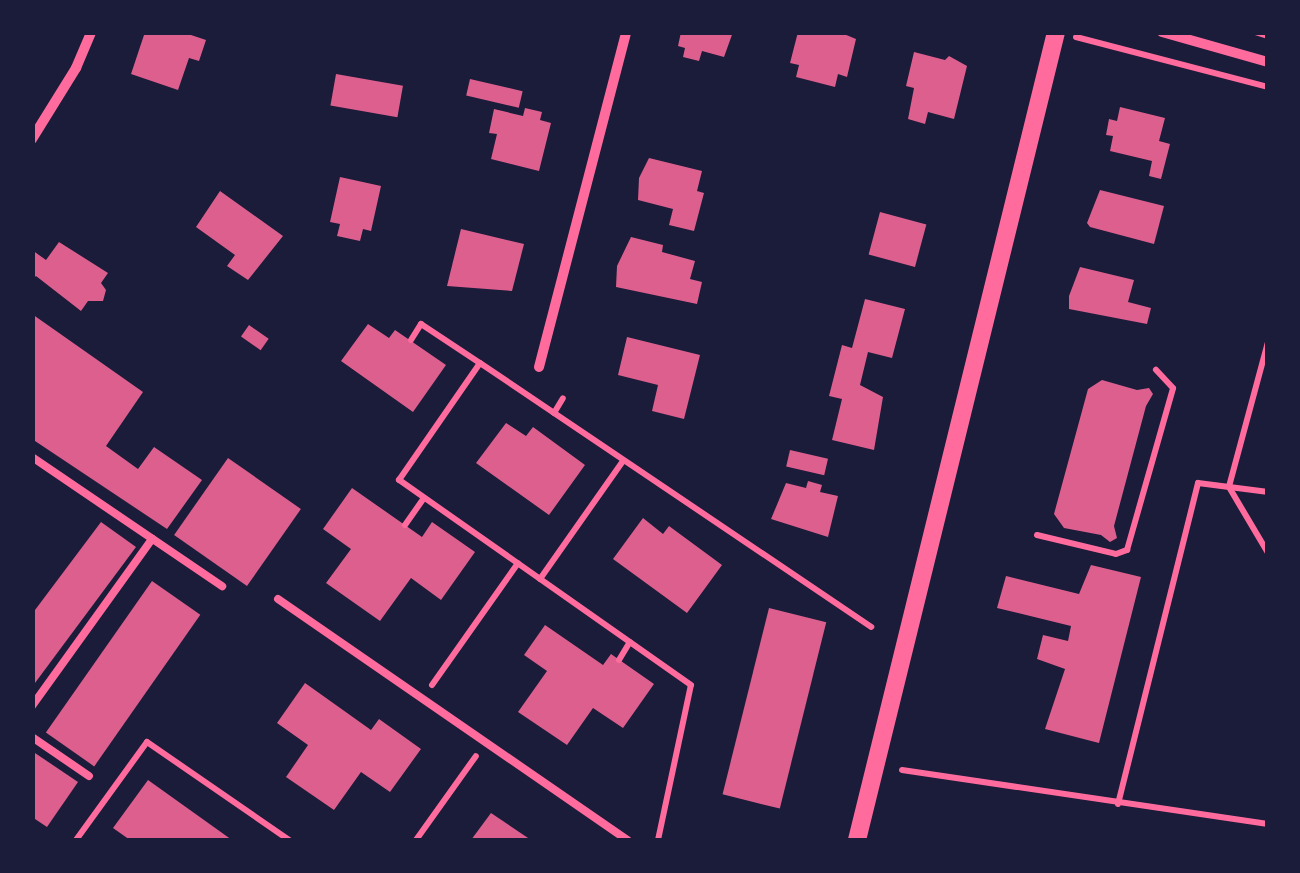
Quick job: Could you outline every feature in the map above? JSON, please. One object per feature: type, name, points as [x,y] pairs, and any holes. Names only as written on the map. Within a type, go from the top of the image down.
[{"type":"street","points":[[32,139],[76,68],[91,32]]},
{"type":"street","points":[[539,367],[626,32]]},
{"type":"street","points":[[857,840],[1056,32]]},
{"type":"street","points":[[1162,32],[1268,62]]},
{"type":"lane","points":[[32,457],[222,586]]},
{"type":"lane","points":[[32,706],[152,539]]},
{"type":"lane","points":[[278,599],[628,840]]},
{"type":"lane","points":[[32,738],[88,776]]},
{"type":"path","points":[[1255,32],[1268,36]]},
{"type":"path","points":[[1109,46],[1268,88]]},
{"type":"path","points":[[411,340],[421,324],[871,627]]},
{"type":"path","points":[[1268,342],[1229,487],[1268,553]]},
{"type":"path","points":[[480,364],[399,480],[691,686],[658,840]]},
{"type":"path","points":[[1037,535],[1116,554],[1127,550],[1173,388],[1156,370]]},
{"type":"path","points":[[554,413],[563,398]]},
{"type":"path","points":[[540,579],[623,461]]},
{"type":"path","points":[[1118,804],[1198,483],[1268,492]]},
{"type":"path","points":[[405,525],[424,498]]},
{"type":"path","points":[[422,699],[518,563]]},
{"type":"path","points":[[618,660],[630,642]]},
{"type":"path","points":[[76,840],[148,742],[289,840]]},
{"type":"path","points":[[416,840],[486,742]]},
{"type":"path","points":[[902,770],[1268,824]]},
{"type":"building","points":[[145,32],[182,32],[206,40],[199,61],[189,58],[178,90],[131,74]]},
{"type":"building","points":[[681,32],[733,32],[724,57],[702,51],[699,61],[683,57],[685,48],[678,46]]},
{"type":"building","points":[[798,32],[839,32],[856,39],[847,77],[838,74],[835,87],[796,77],[799,65],[790,63]]},
{"type":"building","points":[[914,52],[945,60],[949,56],[967,66],[954,119],[928,112],[925,124],[908,119],[914,88],[906,86]]},
{"type":"building","points":[[336,74],[403,86],[397,117],[330,106]]},
{"type":"building","points":[[470,79],[523,91],[519,108],[466,96]]},
{"type":"building","points":[[1120,107],[1165,118],[1159,141],[1170,144],[1161,179],[1149,176],[1152,161],[1110,151],[1113,136],[1106,135],[1109,119],[1117,121]]},
{"type":"building","points":[[525,108],[542,112],[540,120],[551,123],[539,171],[491,159],[497,134],[489,133],[494,109],[523,116]]},
{"type":"building","points":[[649,158],[702,171],[697,191],[704,193],[694,231],[669,225],[673,209],[638,200],[639,178]]},
{"type":"building","points":[[340,177],[381,186],[371,231],[363,229],[360,241],[337,236],[340,224],[330,222]]},
{"type":"building","points":[[1100,190],[1164,206],[1154,244],[1090,227],[1087,223]]},
{"type":"building","points":[[220,191],[283,236],[248,280],[227,266],[235,255],[196,227]]},
{"type":"building","points":[[880,212],[926,224],[915,267],[869,255]]},
{"type":"building","points":[[461,229],[524,244],[512,291],[447,286]]},
{"type":"building","points":[[631,237],[663,245],[662,252],[695,261],[690,279],[702,282],[697,304],[616,287],[617,266]]},
{"type":"building","points":[[59,242],[108,273],[101,283],[106,290],[103,301],[88,301],[81,311],[36,276],[32,280],[32,250],[46,260]]},
{"type":"building","points":[[1080,267],[1134,280],[1128,302],[1151,308],[1147,324],[1069,309],[1069,296]]},
{"type":"building","points":[[865,299],[905,309],[892,358],[868,352],[860,385],[883,397],[874,450],[832,440],[842,399],[829,396],[842,345],[852,348]]},
{"type":"building","points":[[32,314],[143,392],[106,446],[138,469],[154,447],[202,480],[167,529],[32,439]]},
{"type":"building","points":[[368,324],[389,338],[395,330],[446,365],[413,412],[341,361]]},
{"type":"building","points":[[249,325],[269,339],[261,350],[241,336]]},
{"type":"building","points":[[627,337],[700,355],[684,419],[652,411],[658,385],[618,375]]},
{"type":"building","points":[[1102,380],[1137,390],[1149,388],[1153,394],[1146,406],[1114,526],[1117,538],[1110,542],[1101,535],[1064,528],[1054,514],[1088,389]]},
{"type":"building","points":[[506,423],[526,436],[533,427],[585,465],[549,515],[476,463]]},
{"type":"building","points":[[790,450],[828,459],[824,475],[786,467]]},
{"type":"building","points":[[228,458],[301,509],[247,586],[174,535]]},
{"type":"building","points":[[808,481],[822,485],[820,492],[838,496],[828,537],[771,519],[786,483],[806,488]]},
{"type":"building","points":[[352,488],[422,537],[432,522],[475,552],[441,600],[411,578],[380,621],[326,583],[351,549],[323,529]]},
{"type":"building","points":[[643,518],[663,534],[669,526],[722,565],[687,613],[613,559]]},
{"type":"building","points":[[101,522],[136,547],[32,687],[32,614]]},
{"type":"building","points":[[1091,565],[1141,577],[1099,743],[1045,729],[1065,669],[1037,659],[1043,635],[1068,641],[1071,626],[997,608],[1006,576],[1079,594]]},
{"type":"building","points":[[152,581],[200,615],[94,766],[46,733]]},
{"type":"building","points":[[769,608],[826,622],[780,809],[723,794]]},
{"type":"building","points":[[545,625],[603,665],[611,654],[654,684],[623,728],[593,708],[567,745],[518,712],[547,671],[524,655]]},
{"type":"building","points":[[305,683],[371,730],[379,719],[421,749],[390,792],[361,772],[334,810],[286,777],[308,745],[277,723]]},
{"type":"building","points":[[32,751],[78,782],[47,827],[32,817]]},
{"type":"building","points":[[148,780],[232,840],[130,840],[113,828]]},
{"type":"building","points":[[491,813],[531,840],[471,840]]}]
